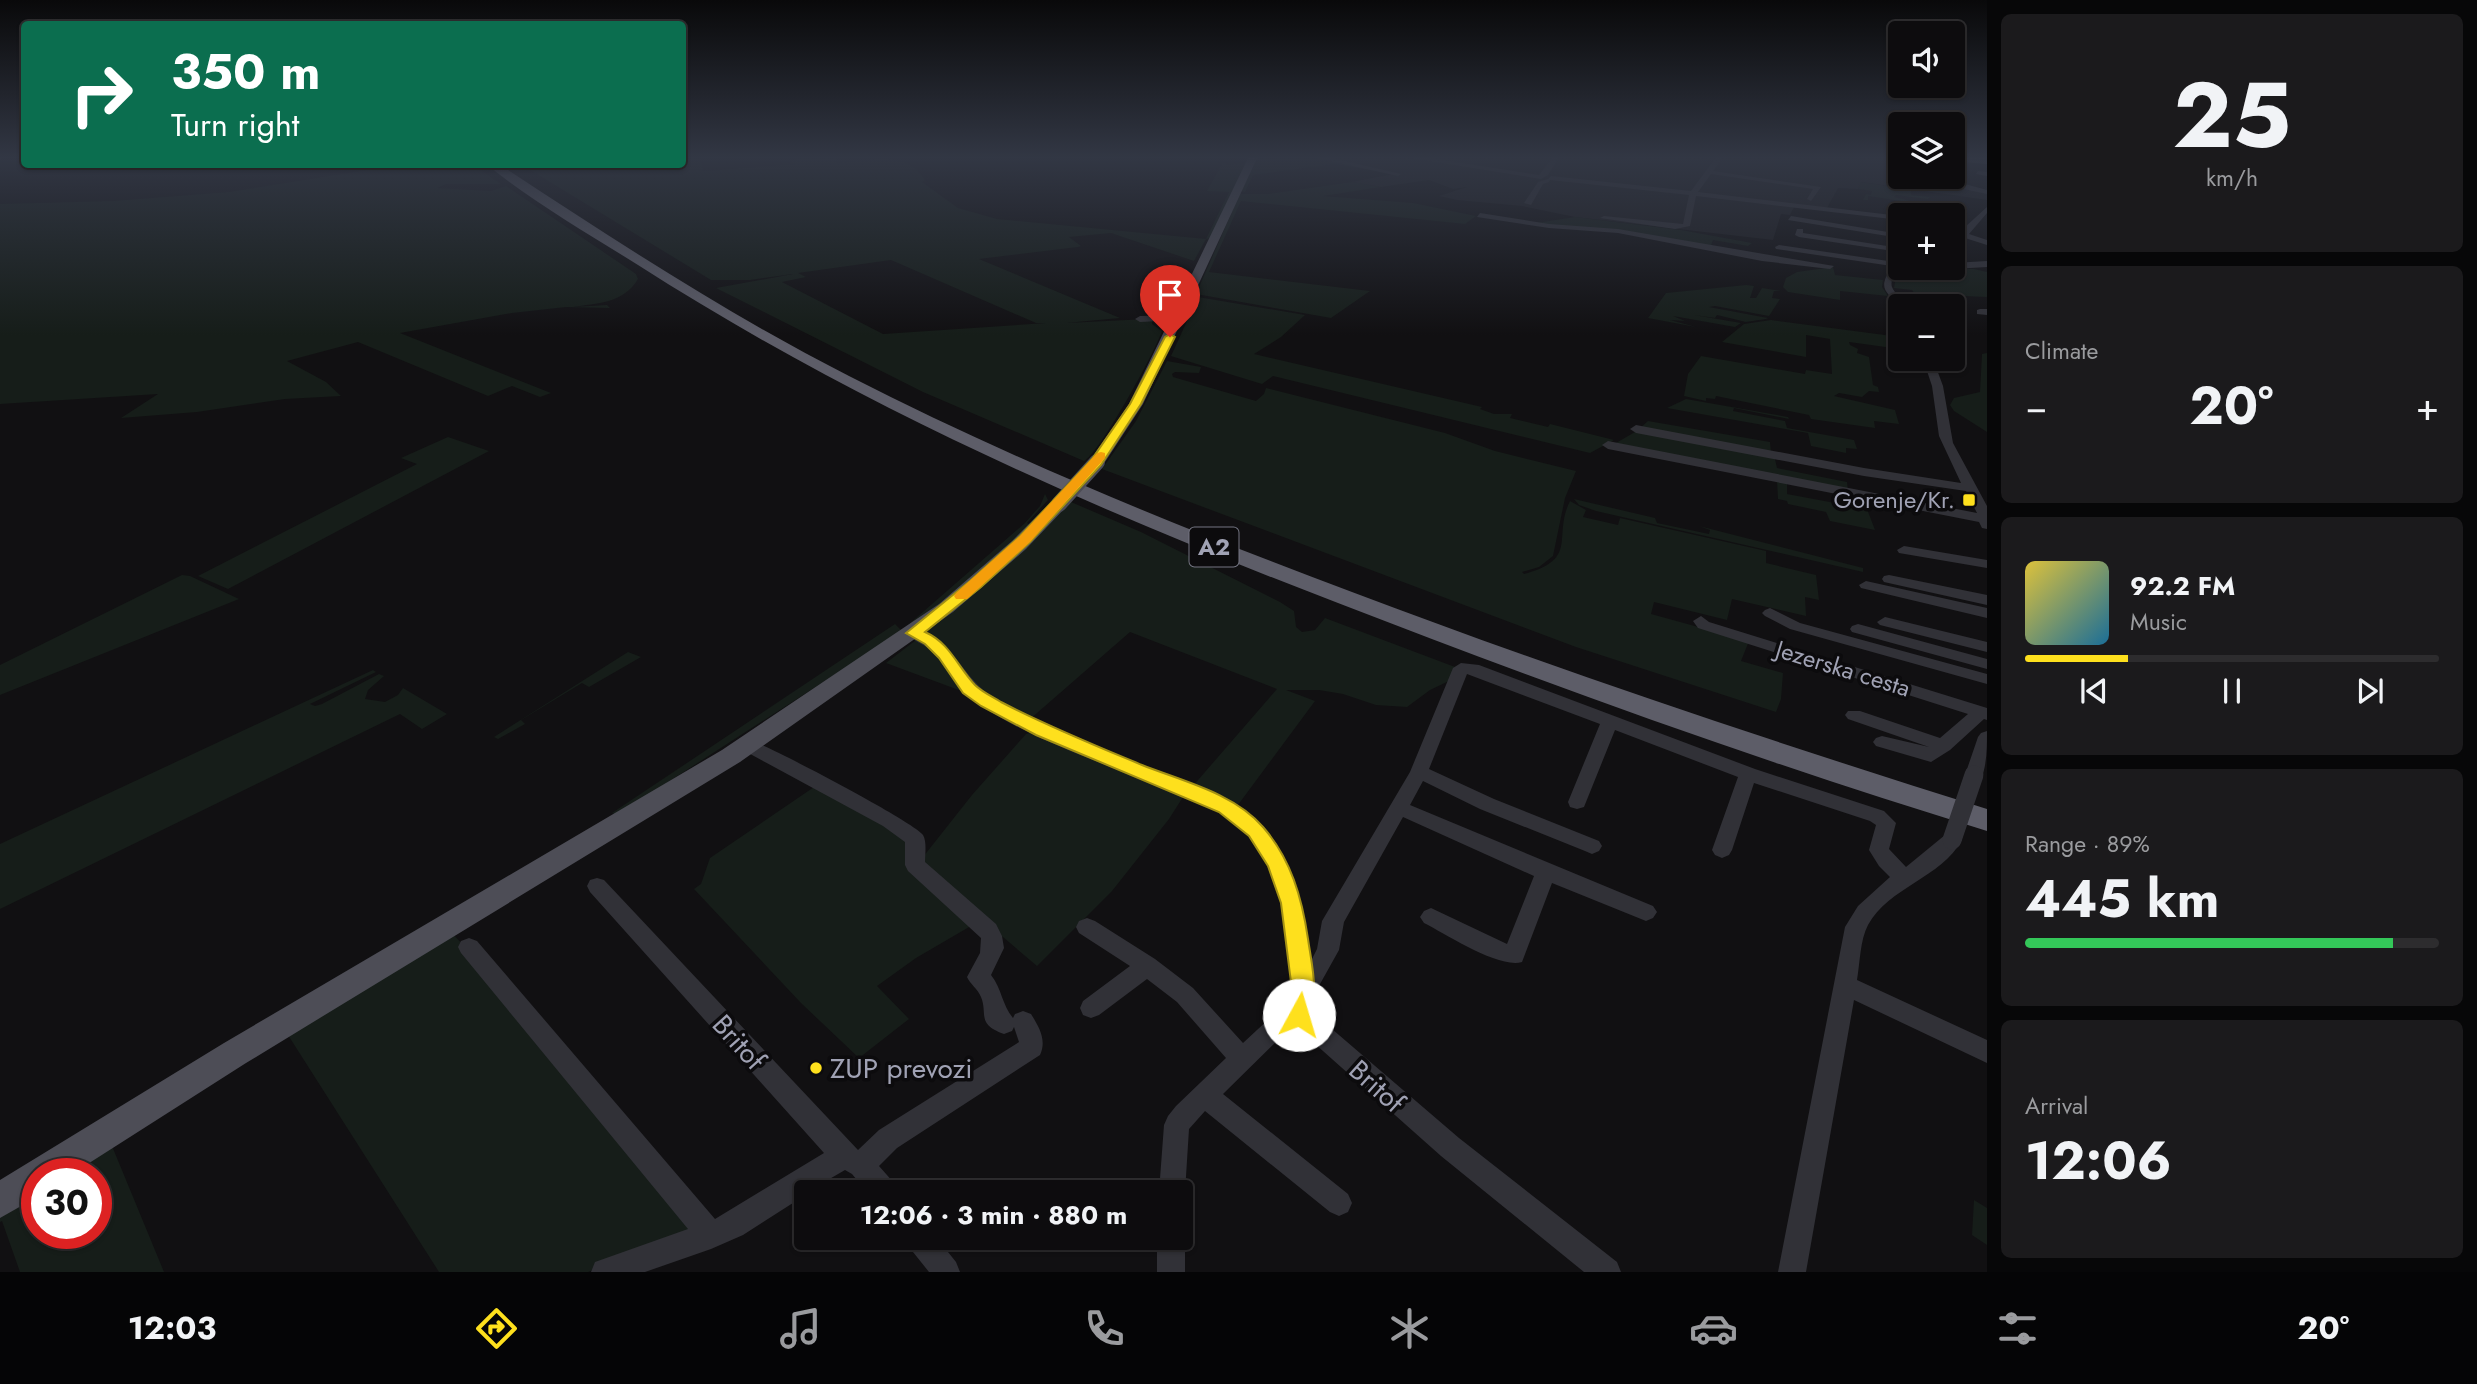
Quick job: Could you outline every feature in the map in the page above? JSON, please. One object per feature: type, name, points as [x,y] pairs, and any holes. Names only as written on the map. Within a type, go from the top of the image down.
[{"type":"highway","name":"A2","points":[[570,215],[677,285],[794,353],[904,410],[1075,489],[1274,572],[1542,671],[1718,733],[1987,820]]},
{"type":"highway","name":"A2","points":[[581,215],[667,270],[782,337],[940,417],[1084,483],[1281,562],[1529,654],[1820,753],[1987,805]]},
{"type":"main road","points":[[67,1158],[235,1054],[628,820],[747,745],[914,633],[976,584],[1059,504],[1097,462],[1136,404],[1226,215]]},
{"type":"main road","points":[[0,1200],[21,1187]]},
{"type":"street","points":[[1482,215],[1538,225],[1618,232],[1762,258],[1830,266]]},
{"type":"street","points":[[1604,218],[1675,227],[1685,226],[1688,215]]},
{"type":"street","points":[[1873,215],[1871,222],[1888,228]]},
{"type":"street","points":[[1881,215],[1888,216]]},
{"type":"street","points":[[1965,231],[1981,215]]},
{"type":"street","points":[[1791,218],[1888,230]]},
{"type":"street","points":[[1853,225],[1888,230]]},
{"type":"street","points":[[1831,230],[1856,234],[1856,243]]},
{"type":"street","points":[[1800,231],[1798,235],[1888,248]]},
{"type":"street","points":[[1965,238],[1987,243]]},
{"type":"street","points":[[1810,245],[1888,260]]},
{"type":"street","points":[[1779,247],[1888,261]]},
{"type":"street","points":[[1965,266],[1987,264]]},
{"type":"street","points":[[1965,267],[1987,272]]},
{"type":"street","points":[[1140,319],[1179,317]]},
{"type":"street","points":[[1608,445],[1986,519],[1978,492],[1947,444],[1941,422],[1938,390],[1932,371]]},
{"type":"street","points":[[1636,429],[1978,492]]},
{"type":"street","points":[[1904,550],[1987,564]]},
{"type":"street","points":[[1889,579],[1987,600]]},
{"type":"street","points":[[1866,585],[1987,613]]},
{"type":"street","name":"Jezerska cesta","points":[[1770,613],[1795,626],[1987,679]]},
{"type":"street","name":"Jezerska cesta","points":[[1701,621],[1703,625],[1984,713]]},
{"type":"street","points":[[1885,622],[1987,647]]},
{"type":"street","name":"Jezerska cesta","points":[[1858,629],[1987,664]]},
{"type":"street","points":[[914,633],[930,640],[945,654],[969,689],[987,702],[1042,731],[1226,807],[1256,831],[1278,864],[1289,893],[1300,945],[1301,1002]]},
{"type":"street","points":[[1172,1180],[1177,1125],[1204,1095],[1301,1002],[1328,950],[1333,921],[1419,772],[1461,668],[1485,673],[1748,774],[1877,816],[1886,823],[1879,850],[1886,861],[1904,878]]},
{"type":"street","points":[[1882,742],[1931,756],[1984,713]]},
{"type":"street","name":"Jezerska cesta","points":[[1854,715],[1944,746]]},
{"type":"street","points":[[1577,802],[1609,722]]},
{"type":"street","points":[[1792,1272],[1856,927],[1875,899],[1941,854],[1952,840],[1987,737]]},
{"type":"street","points":[[607,1272],[733,1225],[853,1161],[1032,1047],[1030,1033],[993,1013],[994,999],[978,977],[994,949],[994,938],[915,865],[915,839],[879,815],[747,745]]},
{"type":"street","points":[[1419,772],[1487,804],[1592,846]]},
{"type":"street","points":[[1722,850],[1748,774]]},
{"type":"street","points":[[1397,807],[1646,912]]},
{"type":"street","points":[[1431,917],[1514,956],[1546,872]]},
{"type":"street","name":"Britof","points":[[597,886],[873,1180]]},
{"type":"street","points":[[1087,927],[1147,966],[1185,995],[1242,1059]]},
{"type":"street","points":[[469,947],[711,1235]]},
{"type":"street","points":[[1091,1008],[1147,966]]},
{"type":"street","points":[[1844,984],[1987,1052]]},
{"type":"street","name":"Britof","points":[[1301,1002],[1399,1106],[1518,1205],[1607,1272]]},
{"type":"street","points":[[1204,1095],[1339,1203]]},
{"type":"street","points":[[929,1250],[946,1272]]},
{"type":"street","points":[[1171,1250],[1171,1272]]},
{"type":"shaded area","points":[[0,215],[549,215],[636,274],[638,279],[617,298],[573,307],[607,305],[610,308],[566,307],[512,313],[400,333],[551,393],[540,397],[512,386],[488,396],[358,342],[287,361],[326,382],[341,396],[285,399],[197,412],[121,418],[158,394],[0,404]]},
{"type":"shaded area","points":[[605,215],[984,215],[997,219],[1206,239],[1194,261],[1111,233],[1069,237],[1081,246],[1078,247],[979,259],[1120,318],[1066,323],[1147,319],[1152,320],[1152,324],[1162,331],[1114,422],[1084,461],[923,392],[716,288],[793,274],[750,280],[711,280]],"holes":[[[891,260],[1036,323],[1046,323],[883,334],[782,282],[806,277],[798,273]]]},
{"type":"shaded area","points":[[1218,215],[1222,215],[1211,238],[1206,239]]},
{"type":"shaded area","points":[[1231,215],[1235,215],[1209,272],[1370,291],[1331,318],[1196,294]]},
{"type":"shaded area","points":[[1381,215],[1476,216],[1465,224]]},
{"type":"shaded area","points":[[1567,215],[1781,215],[1773,240],[1575,217]]},
{"type":"shaded area","points":[[1575,217],[1681,230],[1752,243],[1748,246],[1713,240],[1710,248],[1611,230],[1530,224]]},
{"type":"shaded area","points":[[1833,267],[1835,275],[1883,280],[1882,287],[1888,296],[1840,291],[1840,300],[1788,292],[1783,287],[1786,278],[1797,272]]},
{"type":"shaded area","points":[[1965,269],[1987,272],[1987,297],[1915,294],[1912,290],[1894,288],[1895,280],[1965,280]]},
{"type":"shaded area","points":[[1754,286],[1750,298],[1756,298],[1762,288],[1781,291],[1774,291],[1772,298],[1780,299],[1769,316],[1709,307],[1768,318],[1746,322],[1717,315],[1715,318],[1694,315],[1741,323],[1735,327],[1673,316],[1685,321],[1670,320],[1696,327],[1648,318],[1666,293]]},
{"type":"shaded area","points":[[1198,297],[1305,315],[1281,337],[1254,354],[1482,407],[1480,409],[1494,414],[1512,414],[1510,418],[1548,427],[1550,424],[1614,440],[1590,453],[1273,376],[1262,384],[1171,356]]},
{"type":"shaded area","points":[[1771,320],[1888,335],[1888,347],[1849,342],[1858,349],[1857,353],[1869,357],[1873,385],[1878,387],[1879,392],[1869,391],[1862,397],[1839,393],[1834,396],[1895,410],[1899,424],[1874,421],[1875,428],[1811,419],[1809,415],[1716,396],[1715,399],[1706,398],[1706,401],[1684,396],[1688,374],[1701,356],[1805,374],[1806,370],[1832,374],[1830,339],[1806,335],[1806,357],[1722,342],[1744,324]]},
{"type":"shaded area","points":[[1987,353],[1987,432],[1954,411],[1950,405],[1954,398],[1980,392],[1982,354]]},
{"type":"shaded area","points":[[1167,361],[1201,367],[1199,373],[1175,372],[1173,377],[1256,401],[1266,388],[1445,433],[1495,451],[1576,471],[1565,498],[1553,556],[1539,567],[1522,572],[1524,574],[1541,568],[1558,554],[1570,501],[1586,510],[1583,517],[1618,525],[1620,518],[1766,551],[1766,563],[1816,575],[1819,600],[1805,597],[1806,616],[1732,599],[1727,620],[1654,602],[1651,614],[1749,641],[1741,661],[1783,673],[1781,699],[1776,712],[1576,647],[1102,469],[1136,421]]},
{"type":"shaded area","points":[[1686,399],[1788,417],[1789,419],[1734,408],[1733,411],[1785,421],[1787,428],[1854,440],[1857,449],[1846,448],[1846,453],[1811,446],[1808,433],[1667,408]]},
{"type":"shaded area","points":[[1648,421],[1770,442],[1771,453],[1639,429]]},
{"type":"shaded area","points":[[1635,432],[1774,455],[1777,468],[1847,482],[1848,491],[1616,443]]},
{"type":"shaded area","points":[[448,437],[489,451],[228,589],[198,576],[417,464],[401,458]]},
{"type":"shaded area","points":[[1777,480],[1787,482],[1787,494],[1867,509],[1875,530],[1830,521],[1826,512],[1788,504],[1787,501],[1778,499]]},
{"type":"shaded area","points":[[1045,494],[1048,500],[1027,523],[1031,525],[915,625],[908,625],[1025,523],[1040,506]]},
{"type":"shaded area","points":[[1574,499],[1655,518],[1657,523],[1709,534],[1710,530],[1699,526],[1863,568],[1863,572],[1596,511],[1579,505]]},
{"type":"shaded area","points":[[1071,502],[1141,532],[1280,602],[1294,611],[1296,627],[1302,632],[1315,630],[1325,618],[1455,667],[1451,680],[1430,690],[1407,707],[1376,705],[1343,694],[1319,690],[1286,690],[1315,701],[1235,809],[1192,787],[1277,689],[1130,632],[1029,720],[989,699],[924,633],[989,580]]},
{"type":"shaded area","points":[[182,575],[190,576],[239,599],[0,695],[0,665]]},
{"type":"shaded area","points":[[895,624],[902,631],[617,815],[612,813]]},
{"type":"shaded area","points":[[916,640],[928,642],[966,690],[964,692],[886,663]]},
{"type":"shaded area","points":[[628,652],[641,657],[589,687],[582,683],[521,720],[525,724],[498,739],[494,737]]},
{"type":"shaded area","points":[[373,670],[376,672],[310,704],[322,704],[379,674],[384,676],[368,690],[365,699],[385,702],[398,695],[403,688],[447,714],[422,729],[400,714],[0,909],[0,844]]},
{"type":"shaded area","points":[[1033,732],[1182,794],[1183,797],[1112,891],[1037,966],[924,870],[923,857],[972,795],[1026,734]]},
{"type":"shaded area","points":[[817,785],[900,832],[912,853],[976,923],[916,958],[877,986],[909,1019],[859,1058],[801,1003],[694,889],[701,884],[710,858]]},
{"type":"shaded area","points":[[451,932],[479,962],[697,1228],[588,1272],[439,1272],[288,1035],[112,1146],[164,1272],[20,1272],[2,1221],[0,1222],[0,1211],[21,1197],[21,1249],[112,1249],[112,1158],[81,1158]]},
{"type":"shaded area","points":[[1974,1200],[1987,1208],[1987,1245],[1972,1235]]},
{"type":"slow traffic","points":[[961,596],[1025,539],[1101,456]]},
{"type":"place","name":"Gorenje/Kr.","points":[[1969,500]]},
{"type":"place","name":"ZUP prevozi","points":[[816,1068]]},
{"type":"route","points":[[1170,337],[1136,404],[1097,462],[1025,539],[976,584],[914,633],[930,640],[945,654],[956,674],[969,689],[987,702],[1042,731],[1226,807],[1256,831],[1278,864],[1292,903],[1300,945],[1304,990],[1299,1015]]}]
